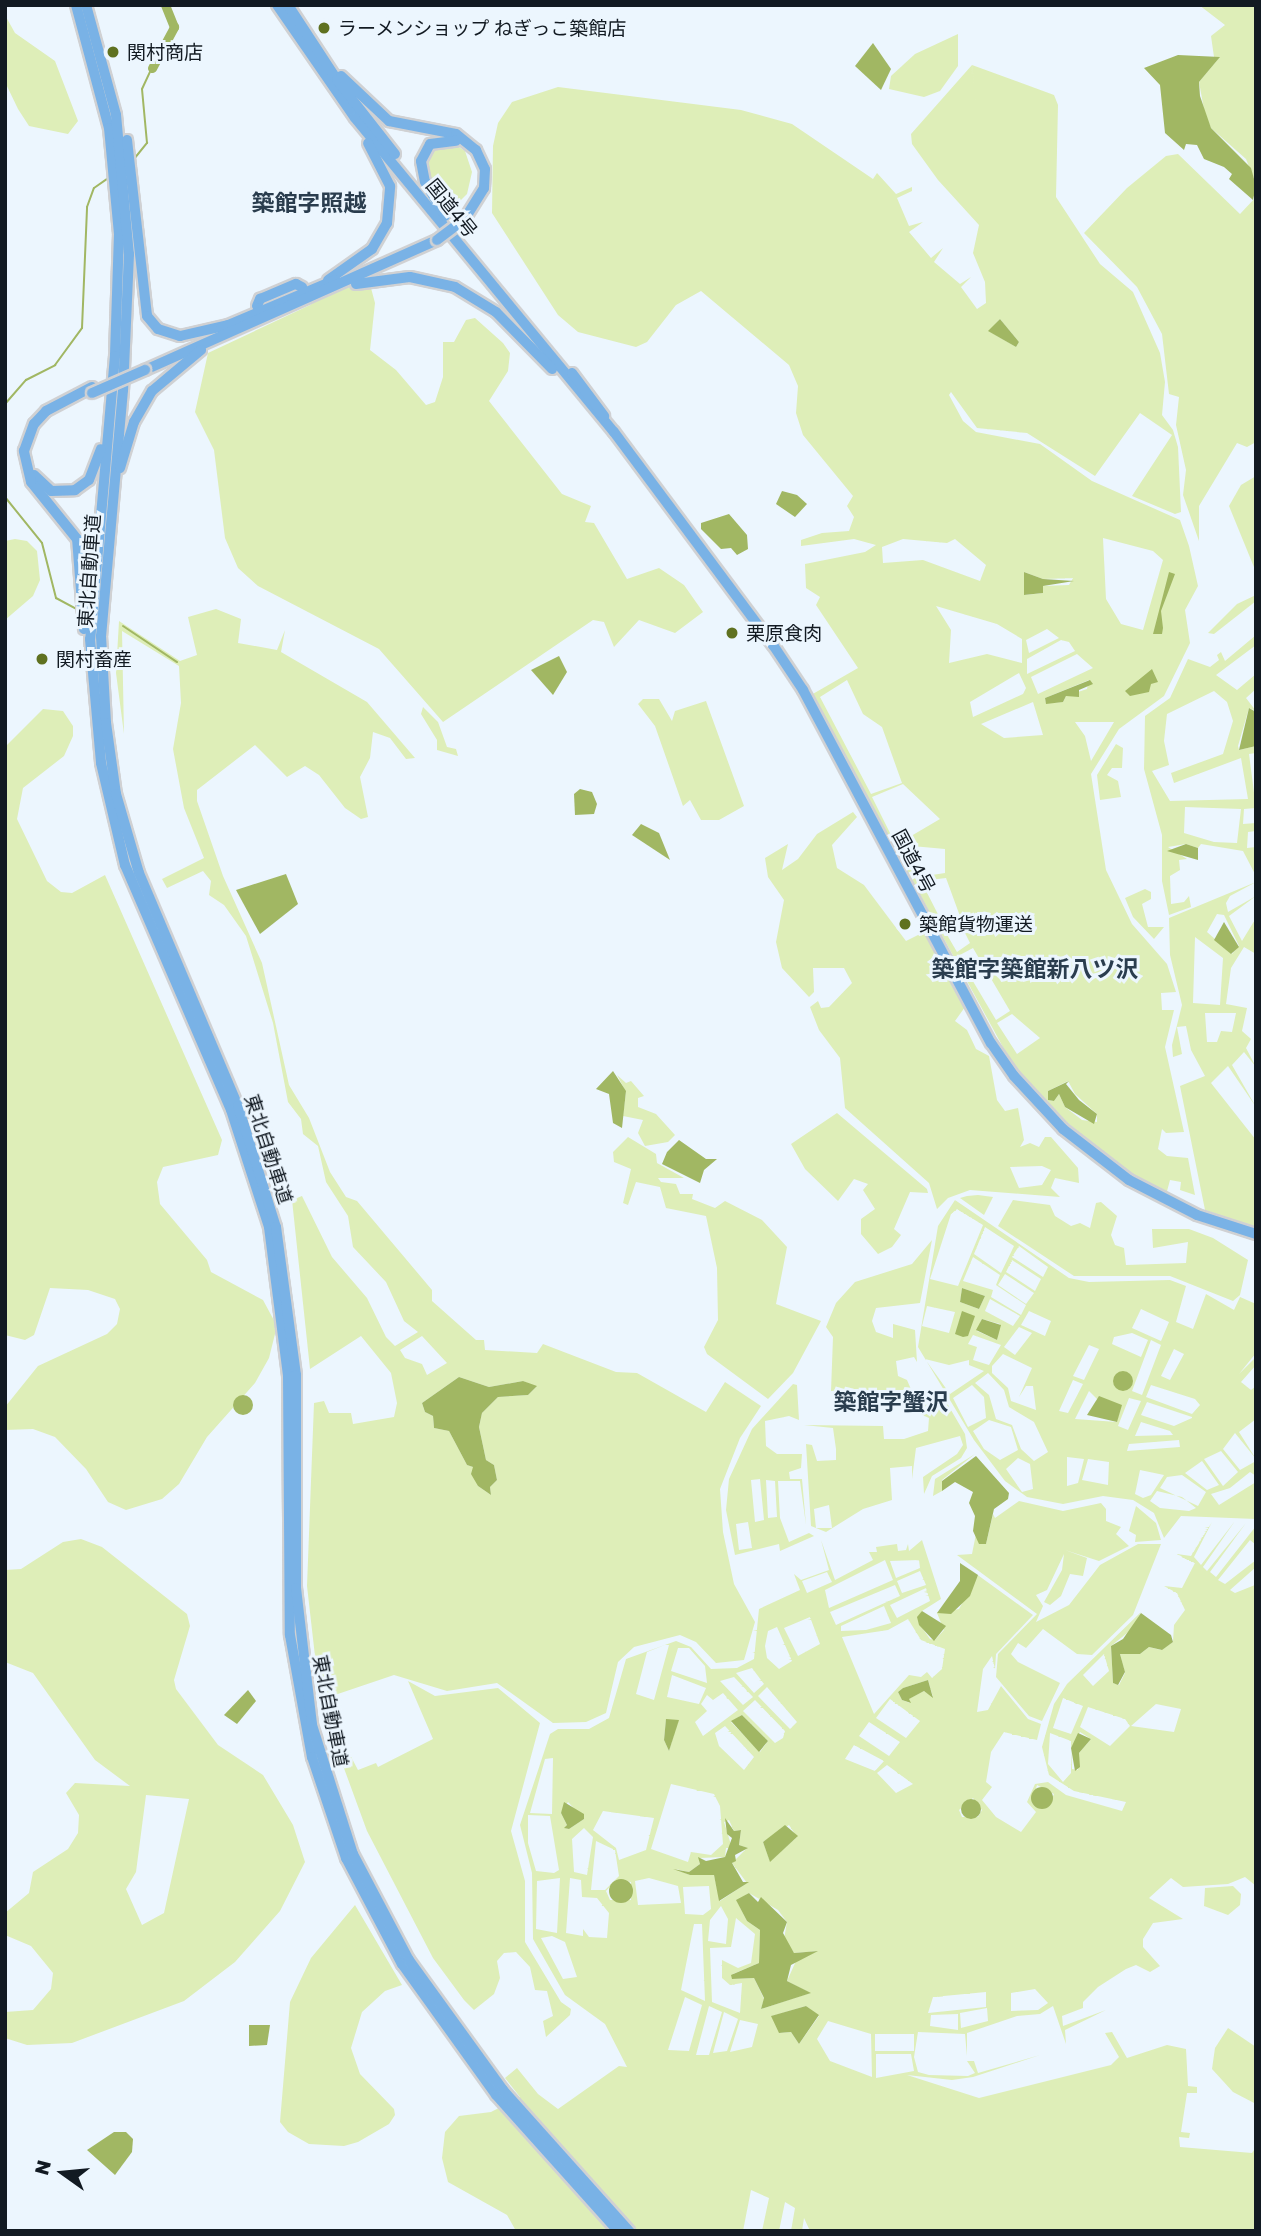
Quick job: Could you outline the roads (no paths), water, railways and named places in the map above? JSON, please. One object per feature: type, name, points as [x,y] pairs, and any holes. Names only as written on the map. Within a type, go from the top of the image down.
[{"type":"highway","name":"東北自動車道","points":[[76,5],[120,146],[124,173],[128,316],[108,534],[102,674],[116,794],[158,925],[238,1107],[267,1190],[285,1269],[296,1375],[299,1634],[312,1725],[335,1806],[368,1887],[433,1997],[503,2090],[629,2231]]},
{"type":"highway","points":[[86,5],[97,36],[120,146],[148,316],[158,329],[180,336],[230,328]]},
{"type":"highway","name":"国道4号","points":[[277,5],[299,43],[582,397],[608,425],[738,595],[803,690],[990,1043],[1014,1076],[1063,1129],[1121,1175],[1176,1205],[1256,1234]]},
{"type":"highway","name":"国道4号","points":[[288,5],[313,46],[445,216],[597,402],[608,425]]},
{"type":"highway","points":[[96,722],[77,539],[31,482],[24,451],[34,424],[46,411],[230,328],[268,316],[359,261],[380,237],[387,223],[390,186],[373,150],[312,67],[299,43]]},
{"type":"highway","points":[[108,534],[125,447],[141,407],[163,378],[253,310],[316,288],[435,238],[461,218],[484,188],[485,169],[476,150],[456,134],[389,121],[374,111],[313,46]]},
{"type":"highway","points":[[445,216],[425,182],[421,161],[430,144],[447,139],[462,143],[478,165],[477,191],[461,218]]},
{"type":"highway","name":"東北自動車道","points":[[124,173],[120,273],[92,606],[96,722],[107,796],[125,865],[231,1110],[269,1227],[288,1375],[290,1635],[304,1727],[328,1809],[361,1892],[427,2002],[496,2095],[618,2231]]},
{"type":"highway","points":[[316,288],[394,277],[455,287],[496,312],[582,397]]},
{"type":"highway","points":[[92,390],[54,412],[36,430],[29,457],[39,483],[60,493],[83,486],[95,467],[108,422]]},
{"type":"waterway","points":[[152,68],[174,27],[165,5]]},
{"type":"waterway","points":[[134,159],[147,143],[142,89],[152,68]]},
{"type":"waterway","points":[[5,404],[26,380],[55,365],[82,328],[87,207],[94,188],[110,177]]},
{"type":"waterway","points":[[5,497],[42,543],[56,598],[77,609]]},
{"type":"waterway","points":[[123,626],[177,662]]},
{"type":"place","name":"ラーメンショップ ねぎっこ築館店","points":[[324,28]]},
{"type":"place","name":"関村商店","points":[[113,52]]},
{"type":"place","name":"栗原食肉","points":[[732,633]]},
{"type":"place","name":"関村畜産","points":[[42,659]]},
{"type":"place","name":"築館貨物運送","points":[[905,924]]},
{"type":"district","name":"築館字照越","points":[[309,202]]},
{"type":"district","name":"築館字築館新八ツ沢","points":[[1035,968]]},
{"type":"district","name":"築館字蟹沢","points":[[891,1401]]}]
